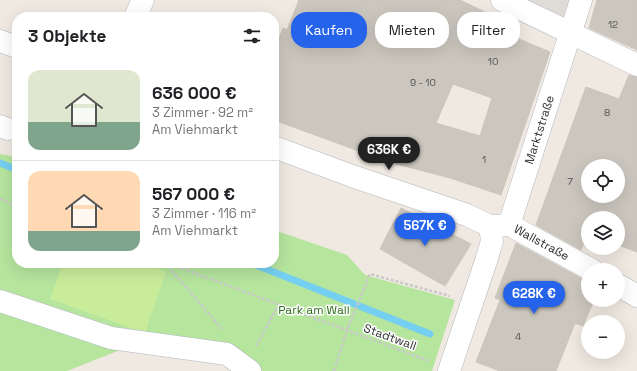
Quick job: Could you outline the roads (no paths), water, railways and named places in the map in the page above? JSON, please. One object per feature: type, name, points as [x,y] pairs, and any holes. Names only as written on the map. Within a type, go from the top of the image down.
[{"type":"street","points":[[138,12],[142,0]]},
{"type":"street","points":[[502,0],[637,65]]},
{"type":"street","name":"Marktstraße","points":[[449,370],[492,241],[537,143],[581,0]]},
{"type":"street","points":[[0,40],[12,45]]},
{"type":"street","name":"Wallstraße","points":[[279,149],[352,176],[499,226],[581,265]]},
{"type":"street","points":[[625,289],[637,296]]},
{"type":"street","points":[[0,301],[111,338],[227,354],[249,370]]},
{"type":"waterway","points":[[0,163],[12,168]]},
{"type":"waterway","points":[[264,268],[430,334]]},
{"type":"park label","name":"Park am Wall","points":[[314,310]]}]
